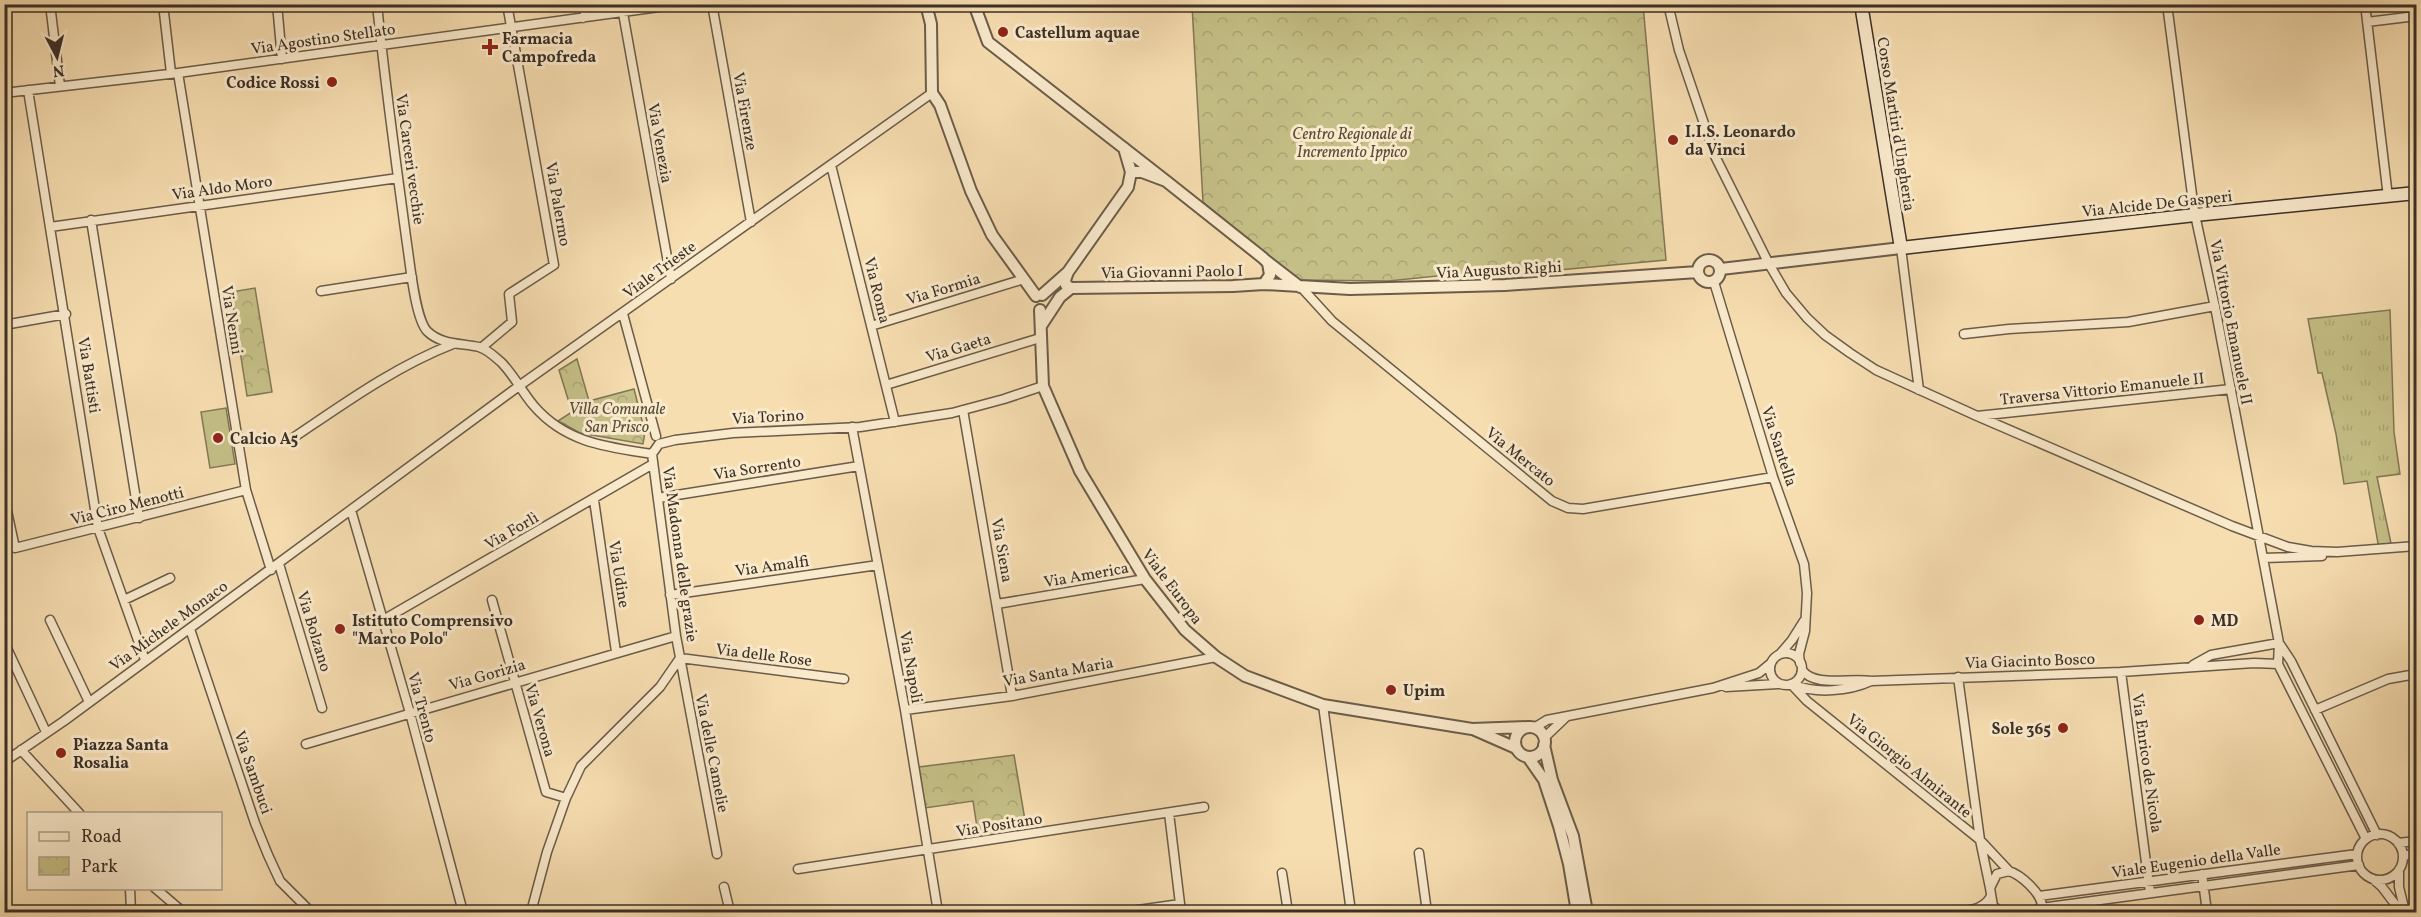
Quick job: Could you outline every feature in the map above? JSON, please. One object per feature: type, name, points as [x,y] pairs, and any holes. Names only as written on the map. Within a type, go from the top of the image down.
[{"type":"main road","name":"Corso Martiri d'Ungheria","points":[[1861,4],[1901,248]]},
{"type":"main road","name":"Via Alcide De Gasperi","points":[[1901,248],[2195,215],[2416,194]]},
{"type":"street","points":[[50,4],[60,86]]},
{"type":"street","name":"Via Nenni","points":[[163,4],[200,205],[246,490],[271,570]]},
{"type":"street","points":[[277,4],[282,59]]},
{"type":"street","points":[[377,4],[381,45]]},
{"type":"street","points":[[507,4],[512,27]]},
{"type":"street","points":[[583,18],[589,4]]},
{"type":"street","name":"Via Agostino Stellato","points":[[4,93],[282,59],[681,4]]},
{"type":"street","name":"Via Firenze","points":[[712,4],[751,222]]},
{"type":"street","points":[[926,4],[931,24],[932,93],[940,105],[971,190],[992,235],[1039,296]]},
{"type":"street","points":[[931,24],[936,4]]},
{"type":"street","points":[[1668,4],[1674,30],[1715,156],[1786,293],[1825,335],[1876,370],[2259,537],[2288,547],[2337,552]]},
{"type":"street","name":"Via Vittorio Emanuele II","points":[[2167,4],[2195,215],[2215,306],[2279,643],[2278,664],[2366,839]]},
{"type":"street","points":[[2365,4],[2388,197]]},
{"type":"street","points":[[977,7],[988,42],[1166,181]]},
{"type":"street","name":"Via Venezia","points":[[622,13],[671,279]]},
{"type":"street","points":[[2367,22],[2416,16]]},
{"type":"street","name":"Via Palermo","points":[[481,348],[512,322],[509,294],[554,265],[512,27]]},
{"type":"street","name":"Via Carceri vecchie","points":[[381,45],[412,277],[423,325],[428,332],[439,339],[453,344],[481,348]]},
{"type":"street","name":"Via Battisti","points":[[28,90],[66,314],[98,528],[145,660]]},
{"type":"street","name":"Viale Trieste","points":[[350,511],[519,386],[932,93]]},
{"type":"street","points":[[1124,148],[1131,172]]},
{"type":"street","name":"Via Roma","points":[[831,165],[895,422]]},
{"type":"street","name":"Via Giovanni Paolo I","points":[[1039,296],[1068,272],[1128,187],[1131,172],[1142,172],[1166,181],[1263,258],[1268,263],[1270,275],[1264,284],[1071,288]]},
{"type":"street","name":"Via Aldo Moro","points":[[50,227],[398,178]]},
{"type":"street","points":[[90,220],[140,518]]},
{"type":"street","points":[[1721,269],[1901,248],[1920,390]]},
{"type":"street","points":[[1263,258],[1301,287]]},
{"type":"street","points":[[1706,260],[1714,260],[1721,269],[1720,276],[1714,282],[1703,281],[1698,272],[1700,265],[1706,260]]},
{"type":"street","points":[[1040,332],[1055,303],[1071,288],[1066,285],[1065,280],[1068,272]]},
{"type":"street","name":"Via Augusto Righi","points":[[1264,284],[1350,289],[1505,285],[1698,272]]},
{"type":"street","points":[[321,291],[412,277]]},
{"type":"street","name":"Via Formia","points":[[871,326],[1024,279]]},
{"type":"street","name":"Via Santella","points":[[1714,282],[1773,477],[1804,564],[1808,593],[1801,667]]},
{"type":"street","name":"Via Mercato","points":[[1301,287],[1332,321],[1552,501],[1568,508],[1583,509],[1773,477]]},
{"type":"street","name":"Viale Europa","points":[[1039,296],[1048,300],[1048,305],[1040,310],[1043,386],[1080,471],[1145,579],[1185,630],[1216,657],[1245,676],[1323,705],[1472,729],[1531,728]]},
{"type":"street","points":[[1964,334],[2009,328],[2128,322],[2215,306]]},
{"type":"street","points":[[4,325],[66,314]]},
{"type":"street","points":[[623,314],[656,436]]},
{"type":"street","name":"Via Gaeta","points":[[886,385],[1040,332]]},
{"type":"street","points":[[290,440],[365,390],[436,350],[453,344]]},
{"type":"street","points":[[481,348],[504,366],[549,423],[564,433],[653,459]]},
{"type":"street","name":"Via Torino","points":[[653,459],[659,444],[675,440],[733,433],[852,427],[895,422],[963,410],[1043,386]]},
{"type":"street","name":"Traversa Vittorio Emanuele II","points":[[1977,416],[2230,389]]},
{"type":"street","name":"Via Siena","points":[[963,410],[1012,696]]},
{"type":"street","name":"Via Napoli","points":[[852,427],[905,710],[938,912]]},
{"type":"street","name":"Via Madonna delle grazie","points":[[529,912],[547,852],[580,766],[660,687],[680,658],[653,459]]},
{"type":"street","name":"Via Forlì","points":[[383,620],[594,500],[653,459]]},
{"type":"street","name":"Via Sorrento","points":[[658,498],[860,466]]},
{"type":"street","name":"Via Ciro Menotti","points":[[4,497],[15,548],[246,490]]},
{"type":"street","name":"Via Udine","points":[[594,500],[616,652]]},
{"type":"street","name":"Via Michele Monaco","points":[[4,762],[350,511]]},
{"type":"street","name":"Via Trento","points":[[350,511],[410,713],[463,912]]},
{"type":"street","points":[[2263,558],[2310,557],[2337,552],[2416,546]]},
{"type":"street","name":"Via Bolzano","points":[[279,564],[322,708]]},
{"type":"street","name":"Via Amalfi","points":[[670,595],[878,565]]},
{"type":"street","points":[[124,600],[170,578]]},
{"type":"street","name":"Via America","points":[[997,604],[1145,579]]},
{"type":"street","name":"Via Verona","points":[[492,600],[546,792],[566,798]]},
{"type":"street","points":[[50,620],[89,702]]},
{"type":"street","name":"Via Santella","points":[[1778,656],[1792,640],[1804,620]]},
{"type":"street","name":"Via Sambuci","points":[[190,629],[255,823],[268,855],[280,881],[311,912]]},
{"type":"street","name":"Via Gorizia","points":[[306,744],[676,636]]},
{"type":"street","points":[[4,642],[46,732]]},
{"type":"street","name":"Via Vittorio Emanuele II","points":[[2279,643],[2291,661],[2377,835]]},
{"type":"street","name":"Via Giacinto Bosco","points":[[2190,666],[2211,655],[2279,643]]},
{"type":"street","points":[[1577,912],[1563,837],[1544,780],[1528,757],[1516,748],[1517,735],[1547,720],[1713,688],[1771,683],[1791,684],[1798,679],[1801,667],[1793,655],[1778,656],[1748,677],[1713,688]]},
{"type":"street","name":"Via Santa Maria","points":[[905,710],[1012,696],[1216,657]]},
{"type":"street","name":"Via delle Rose","points":[[680,658],[844,680]]},
{"type":"street","name":"Via delle Camelie","points":[[680,658],[717,854]]},
{"type":"street","points":[[1771,663],[1773,678],[1781,684]]},
{"type":"street","name":"Via Giacinto Bosco","points":[[1801,667],[1816,680],[1871,681],[2121,672],[2254,663],[2278,664]]},
{"type":"street","name":"Via Enrico de Nicola","points":[[2121,672],[2150,893]]},
{"type":"street","points":[[2315,710],[2388,679],[2416,674]]},
{"type":"street","points":[[1958,677],[1980,840],[1993,906],[2001,912]]},
{"type":"street","name":"Via Giacinto Bosco","points":[[1791,684],[1816,690],[1858,687],[1871,681]]},
{"type":"street","name":"Via Giorgio Almirante","points":[[1791,684],[1807,701],[1980,840],[2009,871],[2039,896]]},
{"type":"street","points":[[1323,705],[1351,912]]},
{"type":"street","points":[[1528,757],[1539,753],[1544,742],[1566,716]]},
{"type":"street","points":[[1531,728],[1544,742],[1552,780],[1573,836],[1587,912]]},
{"type":"street","name":"Viale Europa","points":[[1472,729],[1516,748]]},
{"type":"street","points":[[21,750],[79,812]]},
{"type":"street","name":"Via Positano","points":[[798,869],[1204,807]]},
{"type":"street","points":[[1124,912],[1180,908],[1169,813]]},
{"type":"street","points":[[2377,835],[2392,838],[2398,843],[2403,856],[2399,870],[2399,887],[2403,912],[2359,865],[2358,854],[2366,839],[2377,835]]},
{"type":"street","points":[[2398,843],[2416,841]]},
{"type":"street","points":[[1419,853],[1427,912]]},
{"type":"street","points":[[2403,856],[2416,853]]},
{"type":"street","name":"Viale Eugenio della Valle","points":[[2039,896],[2358,854]]},
{"type":"street","name":"Viale Eugenio della Valle","points":[[2016,912],[2359,865]]},
{"type":"street","points":[[2373,879],[2387,879],[2399,870]]},
{"type":"street","points":[[1935,912],[1979,908],[1987,904],[1997,874],[2009,871]]},
{"type":"street","points":[[1282,873],[1288,912]]},
{"type":"street","points":[[2202,874],[2207,912]]},
{"type":"street","points":[[724,887],[730,912]]},
{"type":"street","points":[[130,890],[131,912]]},
{"type":"street","points":[[157,890],[183,912]]},
{"type":"street","points":[[2039,896],[2041,908]]},
{"type":"green space","name":"Centro Regionale di Incremento Ippico","points":[[1192,5],[1643,5],[1666,260],[1463,279],[1457,274],[1388,281],[1298,280],[1203,202]]},
{"type":"green space","points":[[255,288],[272,392],[247,396],[231,292]]},
{"type":"green space","points":[[2390,310],[2394,432],[2400,474],[2377,477],[2392,548],[2379,549],[2367,481],[2344,484],[2336,434],[2322,373],[2318,373],[2308,319]]},
{"type":"green space","name":"Villa Comunale San Prisco","points":[[577,359],[589,401],[634,389],[645,432],[643,444],[580,433],[558,421],[572,412],[559,370]]},
{"type":"green space","name":"Calcio A5","points":[[226,408],[235,464],[210,468],[201,412]]},
{"type":"green space","points":[[1014,755],[1026,826],[978,834],[973,801],[925,808],[919,767]]},
{"type":"place","name":"Castellum aquae","points":[[1003,32]]},
{"type":"place","name":"Farmacia Campofreda","points":[[490,47]]},
{"type":"place","name":"Codice Rossi","points":[[332,82]]},
{"type":"place","name":"I.I.S. Leonardo da Vinci","points":[[1673,140]]},
{"type":"place","name":"Calcio A5","points":[[218,438]]},
{"type":"place","name":"MD","points":[[2199,620]]},
{"type":"place","name":"Istituto Comprensivo \"Marco Polo\"","points":[[340,629]]},
{"type":"place","name":"Upim","points":[[1391,690]]},
{"type":"place","name":"Sole 365","points":[[2063,728]]},
{"type":"place","name":"Piazza Santa Rosalia","points":[[61,753]]}]
